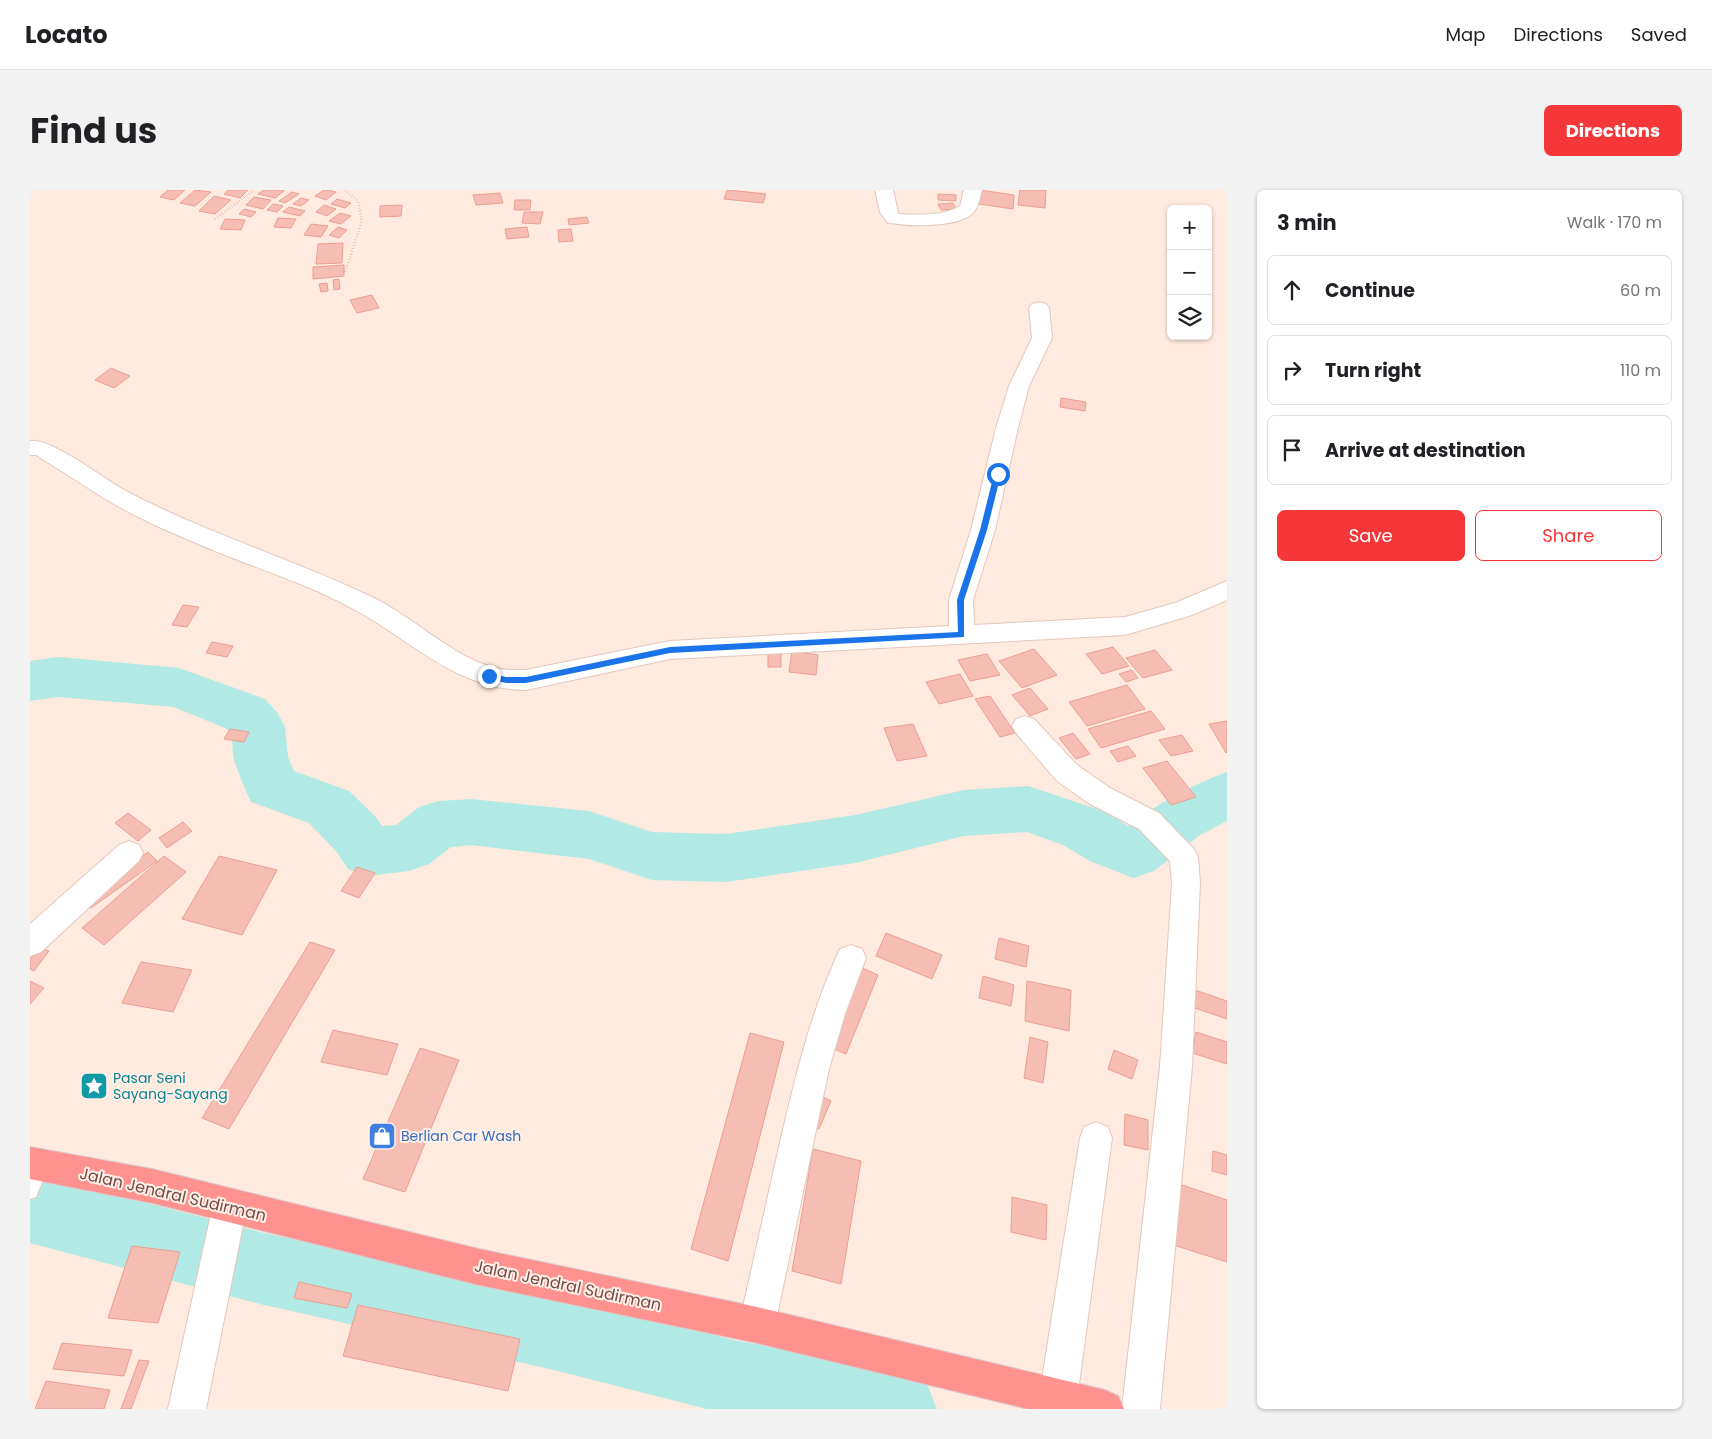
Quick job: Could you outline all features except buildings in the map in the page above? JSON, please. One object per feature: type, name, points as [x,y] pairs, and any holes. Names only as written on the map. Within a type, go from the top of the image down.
[{"type":"highway","name":"Jalan Jendral Sudirman","points":[[34,1173],[152,1186],[479,1267],[757,1325],[1105,1409]]},
{"type":"street","points":[[884,190],[888,212],[893,218],[909,221],[962,213],[969,205],[973,190]]},
{"type":"street","points":[[962,635],[961,600],[983,530],[1007,428],[1020,386],[1042,338],[1039,308]]},
{"type":"street","points":[[30,448],[35,447],[44,450],[116,495],[212,542],[284,568],[365,604],[467,668],[506,680],[526,680],[550,676],[602,663],[670,650],[1125,626],[1183,609],[1227,590]]},
{"type":"street","points":[[1025,726],[1067,773],[1100,796],[1142,816],[1184,857],[1186,884],[1176,1066],[1141,1409]]},
{"type":"street","points":[[30,943],[129,853]]},
{"type":"street","points":[[757,1325],[813,1069],[830,1014],[851,958]]},
{"type":"street","points":[[1058,1399],[1096,1138]]},
{"type":"street","points":[[187,1409],[230,1205]]},
{"type":"path","points":[[215,219],[254,190]]},
{"type":"path","points":[[345,190],[358,202],[362,220],[345,272]]},
{"type":"waterway","points":[[30,681],[59,677],[179,688],[246,714],[258,727],[261,757],[271,786],[329,807],[356,834],[368,852],[409,847],[439,824],[471,822],[589,835],[652,856],[726,858],[855,839],[964,813],[1028,809],[1083,828],[1110,844],[1133,854],[1180,819],[1227,795]]},
{"type":"waterway","points":[[30,1208],[260,1268],[554,1333],[733,1378],[899,1409]]},
{"type":"place","name":"Pasar Seni Sayang-Sayang","points":[[94,1086]]},
{"type":"place","name":"Berlian Car Wash","points":[[382,1136]]},
{"type":"route","points":[[489,676],[506,680],[526,680],[670,650],[704,647],[962,635],[960,620],[961,600],[998,474]]}]
